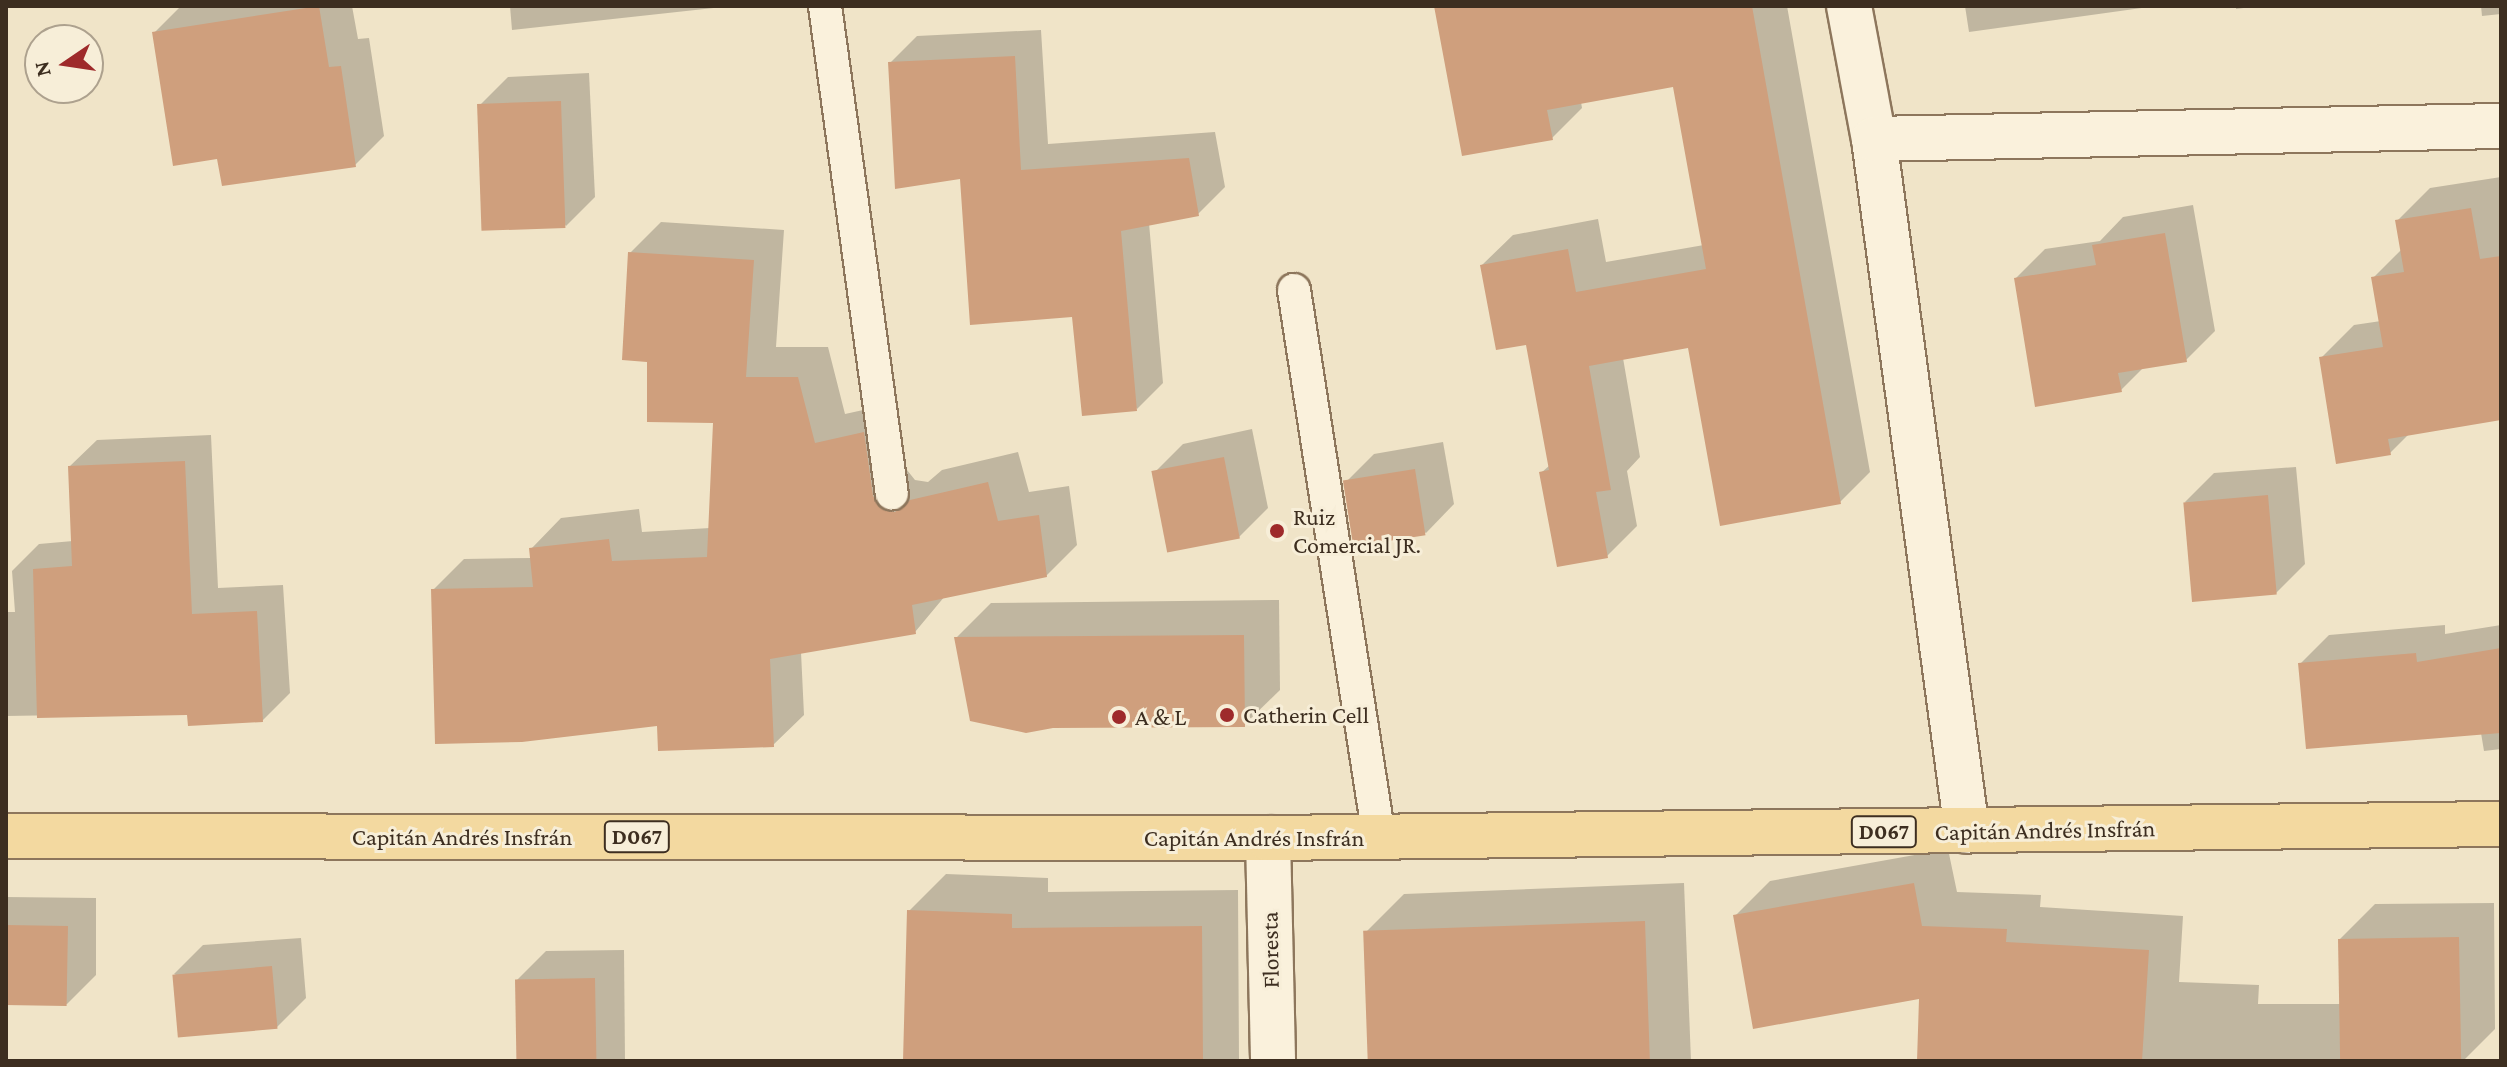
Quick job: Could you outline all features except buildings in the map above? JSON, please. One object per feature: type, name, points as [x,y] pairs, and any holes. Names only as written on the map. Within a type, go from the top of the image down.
[{"type":"main road","name":"Capitán Andrés Insfrán","points":[[6,836],[1268,838],[2501,824]]},
{"type":"street","points":[[1849,6],[1874,139],[1967,831]]},
{"type":"street","points":[[1874,139],[2501,126]]},
{"type":"street","name":"Floresta","points":[[1268,838],[1273,1061]]},
{"type":"lane","points":[[825,6],[892,493]]},
{"type":"lane","points":[[1294,290],[1379,837]]},
{"type":"place","name":"Ruiz Comercial JR.","points":[[1277,531]]},
{"type":"place","name":"Catherin Cell","points":[[1227,715]]},
{"type":"place","name":"A & L","points":[[1119,717]]}]
